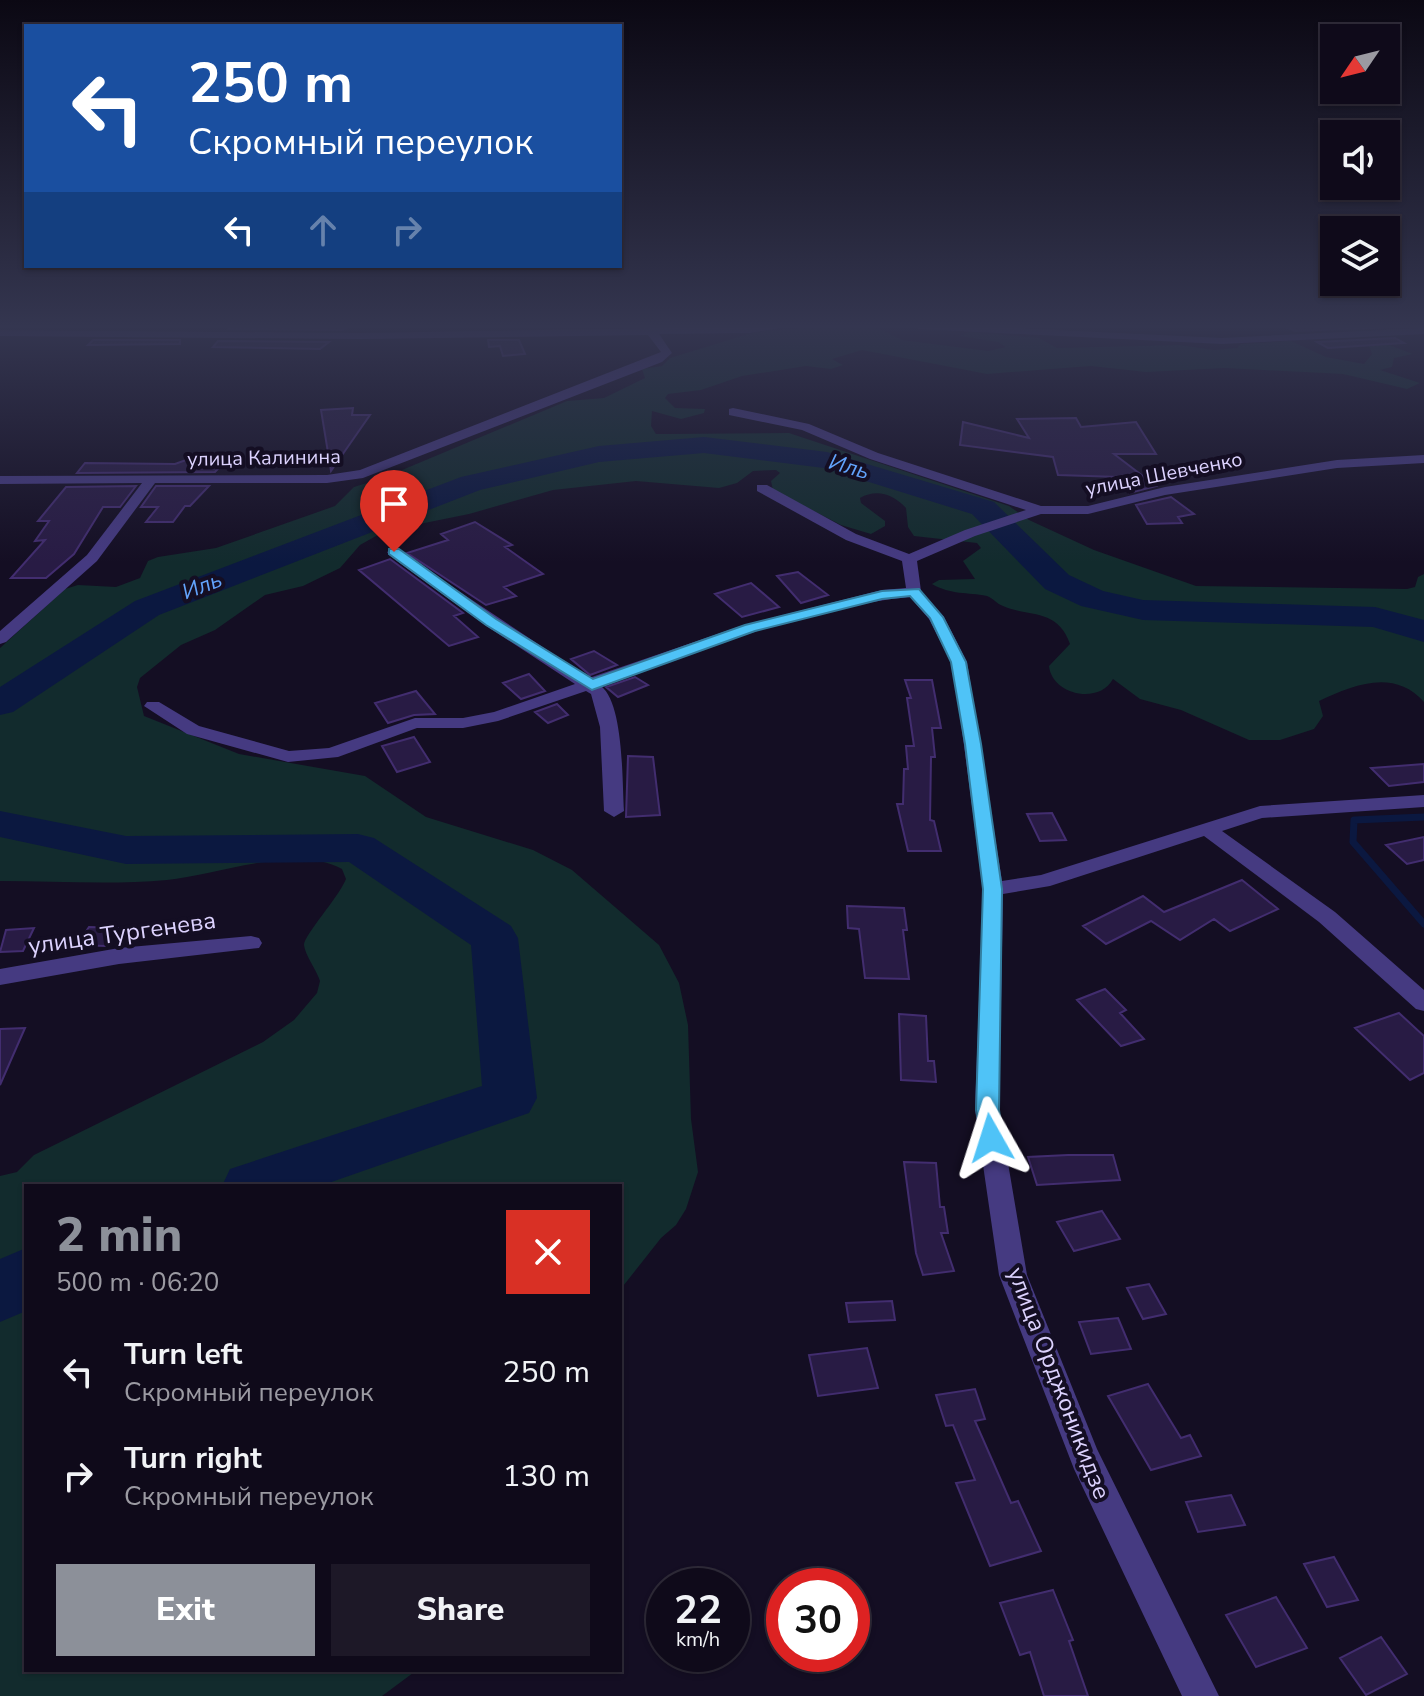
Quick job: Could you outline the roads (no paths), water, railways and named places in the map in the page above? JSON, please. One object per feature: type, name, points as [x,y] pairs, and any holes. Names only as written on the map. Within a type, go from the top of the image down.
[{"type":"street","name":"улица Калинина","points":[[0,480],[327,479],[363,474],[541,405]]},
{"type":"street","name":"улица Шевченко","points":[[733,412],[805,427],[874,456],[1040,510],[1088,510],[1165,491],[1308,468],[1424,459]]},
{"type":"street","points":[[0,639],[92,558],[152,479]]},
{"type":"street","points":[[762,488],[851,537],[909,559],[970,533],[1040,510]]},
{"type":"street","points":[[394,552],[491,622],[599,692],[609,727],[614,811]]},
{"type":"street","points":[[153,706],[193,730],[288,757],[332,753],[415,723],[463,723],[498,716],[750,628],[882,595],[914,592],[909,559]]},
{"type":"street","name":"улица Орджоникидзе","points":[[914,592],[936,617],[959,662],[993,889],[987,1110],[1013,1275],[1085,1458],[1201,1696]]},
{"type":"street","points":[[993,889],[1043,881],[1260,812],[1424,801]]},
{"type":"street","points":[[1207,829],[1327,917],[1424,1003]]},
{"type":"street","name":"улица Тургенева","points":[[0,977],[119,956],[251,943]]},
{"type":"waterway","name":"Иль","points":[[0,704],[147,608],[471,483],[599,454],[704,445],[827,460],[983,508],[1057,582],[1093,599],[1143,610],[1375,617],[1424,631]]},
{"type":"waterway","points":[[1424,817],[1354,820],[1353,842],[1424,924]]},
{"type":"waterway","name":"Иль","points":[[0,824],[126,850],[358,848],[494,938],[510,1098],[257,1184]]},
{"type":"waterway","name":"Иль","points":[[0,1294],[24,1276]]}]
